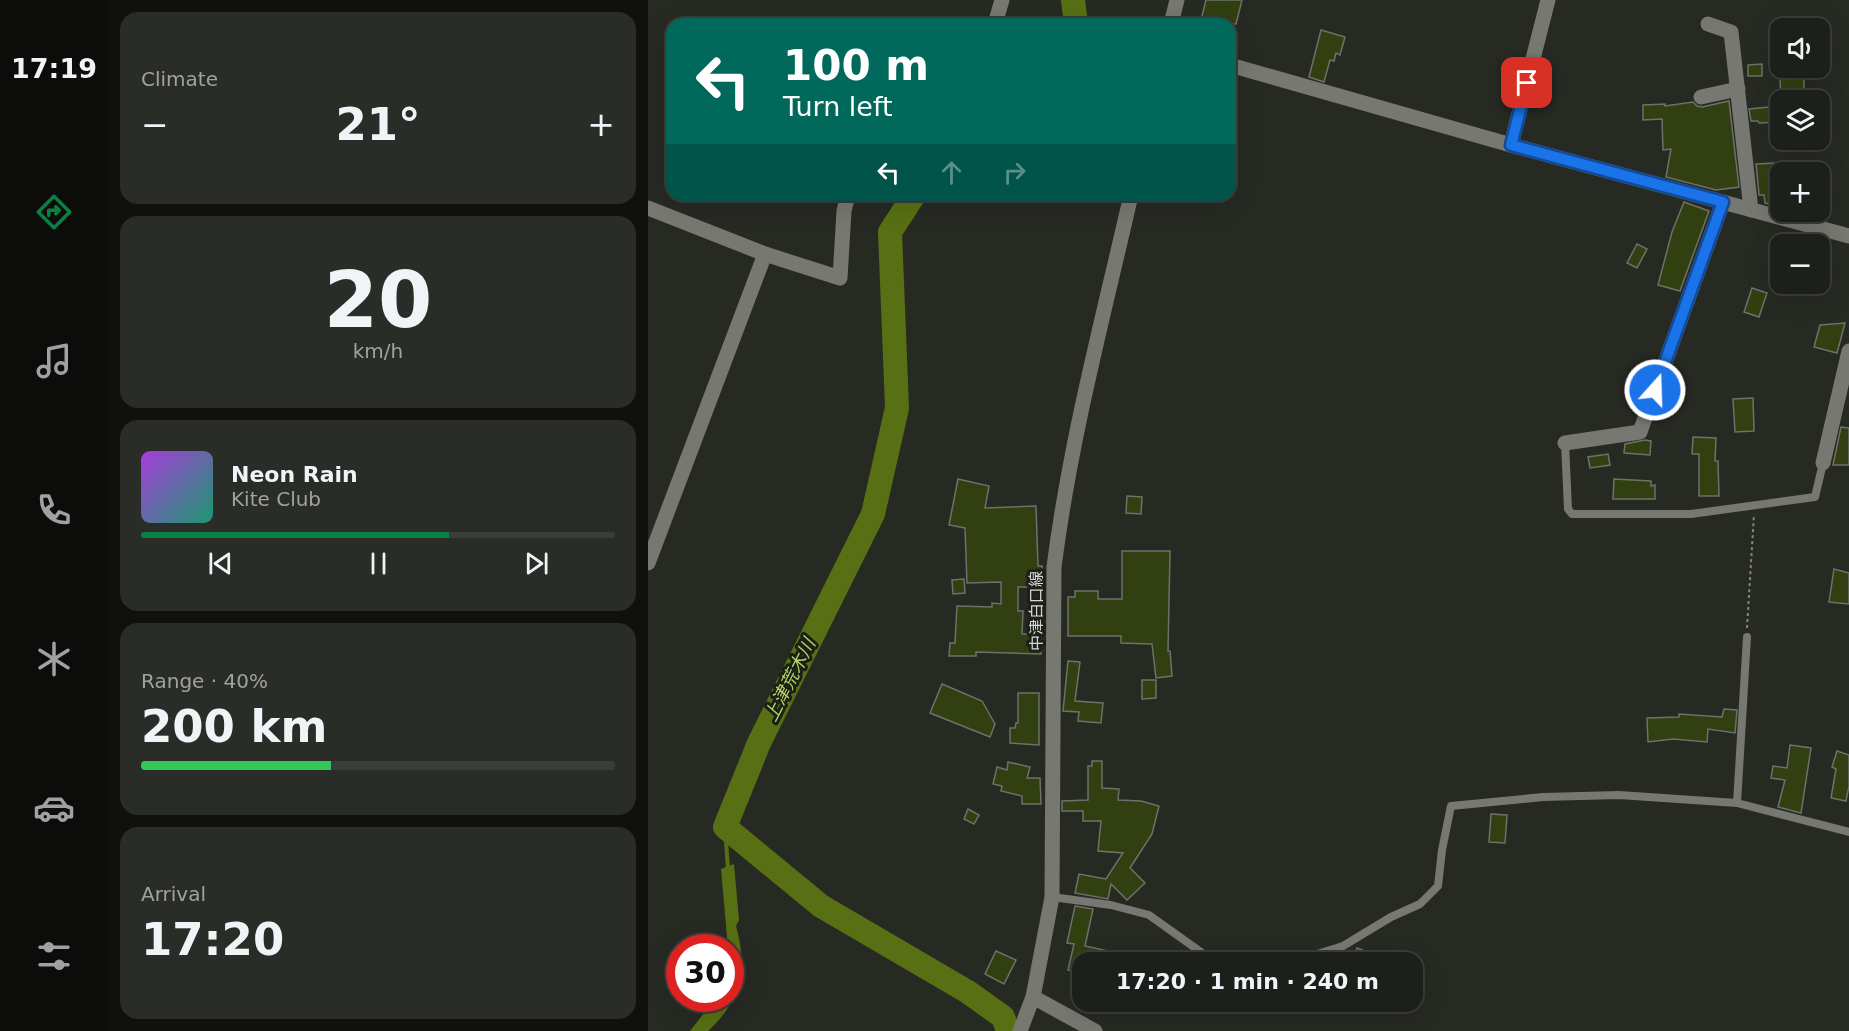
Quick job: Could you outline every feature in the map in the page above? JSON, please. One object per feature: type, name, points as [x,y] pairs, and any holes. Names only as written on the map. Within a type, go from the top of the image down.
[{"type":"street","points":[[997,18],[1002,0]]},
{"type":"street","points":[[1172,18],[1177,0]]},
{"type":"street","points":[[1511,145],[1548,0]]},
{"type":"street","points":[[1708,24],[1731,32],[1751,210]]},
{"type":"street","points":[[1236,67],[1511,145],[1849,236]]},
{"type":"street","points":[[1701,97],[1738,89]]},
{"type":"street","points":[[648,208],[765,254],[840,278],[846,201]]},
{"type":"street","name":"中津白口線","points":[[1020,1031],[1033,997],[1052,897],[1054,567],[1060,519],[1130,201]]},
{"type":"street","points":[[1565,443],[1640,432],[1723,202]]},
{"type":"street","points":[[648,563],[765,254]]},
{"type":"street","points":[[1823,463],[1849,351]]},
{"type":"street","points":[[1033,997],[1095,1031]]},
{"type":"lane","points":[[1565,443],[1568,509],[1572,514],[1691,514],[1815,497],[1823,463]]},
{"type":"lane","points":[[1737,803],[1747,637]]},
{"type":"lane","points":[[1052,897],[1111,905],[1149,915],[1212,960],[1271,961],[1314,955],[1342,946],[1391,917],[1420,904],[1438,886],[1442,850],[1451,806],[1543,797],[1619,795],[1737,803],[1849,832]]},
{"type":"path","points":[[1747,637],[1754,504]]},
{"type":"shaded area","points":[[734,864],[738,934],[727,934],[721,869]]},
{"type":"shaded area","points":[[705,1012],[725,1012],[708,1031],[690,1031]]},
{"type":"building","points":[[1206,0],[1242,0],[1236,24],[1236,18],[1202,18]]},
{"type":"building","points":[[1321,30],[1345,37],[1340,55],[1336,53],[1334,61],[1330,60],[1324,82],[1309,77]]},
{"type":"building","points":[[1762,64],[1762,76],[1748,76],[1748,65]]},
{"type":"building","points":[[1780,79],[1804,79],[1804,90],[1781,90]]},
{"type":"building","points":[[1729,101],[1739,187],[1716,190],[1666,177],[1671,149],[1663,150],[1662,119],[1643,120],[1643,105],[1665,104],[1665,106],[1693,102],[1702,107]]},
{"type":"building","points":[[1770,107],[1770,122],[1751,121],[1749,109]]},
{"type":"building","points":[[1770,163],[1770,204],[1765,203],[1764,195],[1759,195],[1756,164]]},
{"type":"building","points":[[1684,202],[1709,211],[1680,291],[1658,285],[1672,232]]},
{"type":"building","points":[[1637,244],[1647,249],[1637,268],[1627,263]]},
{"type":"building","points":[[1752,288],[1767,293],[1759,317],[1744,312]]},
{"type":"building","points":[[1845,323],[1837,353],[1814,347],[1820,325]]},
{"type":"building","points":[[1753,398],[1754,431],[1735,432],[1733,399]]},
{"type":"building","points":[[1841,427],[1849,428],[1849,465],[1833,465]]},
{"type":"building","points":[[1693,437],[1716,438],[1715,461],[1718,461],[1719,496],[1699,496],[1699,454],[1692,454]]},
{"type":"building","points":[[1651,441],[1650,455],[1624,453],[1625,444]]},
{"type":"building","points":[[1608,454],[1610,465],[1590,468],[1588,457]]},
{"type":"building","points":[[958,479],[989,486],[985,508],[1036,506],[1038,566],[1042,566],[1042,587],[1018,587],[1018,611],[1023,611],[1022,634],[1041,634],[1041,654],[976,652],[976,656],[949,656],[950,643],[955,643],[957,606],[992,607],[992,603],[1001,604],[1001,582],[967,583],[965,528],[949,525]]},
{"type":"building","points":[[1614,479],[1651,481],[1651,486],[1655,485],[1655,499],[1613,499]]},
{"type":"building","points":[[1127,496],[1142,497],[1141,514],[1126,513]]},
{"type":"building","points":[[1122,551],[1170,551],[1168,651],[1170,651],[1172,676],[1156,678],[1152,644],[1121,643],[1121,636],[1068,636],[1068,597],[1075,597],[1075,591],[1098,591],[1098,599],[1122,599]]},
{"type":"building","points":[[1834,569],[1849,573],[1849,604],[1829,602]]},
{"type":"building","points":[[964,579],[965,593],[953,594],[952,580]]},
{"type":"building","points":[[1068,661],[1080,662],[1075,701],[1103,703],[1101,723],[1078,721],[1079,712],[1063,711]]},
{"type":"building","points":[[1142,680],[1156,680],[1156,698],[1142,699]]},
{"type":"building","points":[[942,684],[982,701],[995,724],[990,737],[930,713]]},
{"type":"building","points":[[1018,693],[1039,693],[1039,745],[1010,743],[1010,728],[1015,728],[1018,723]]},
{"type":"building","points":[[1724,709],[1737,710],[1735,733],[1708,729],[1707,742],[1673,739],[1648,742],[1647,718],[1679,717],[1679,714],[1722,717]]},
{"type":"building","points":[[1790,745],[1811,748],[1801,813],[1778,807],[1785,780],[1771,778],[1773,766],[1787,768]]},
{"type":"building","points":[[1837,751],[1849,755],[1849,786],[1846,801],[1831,798],[1836,769],[1832,767]]},
{"type":"building","points":[[1092,761],[1102,761],[1102,788],[1119,789],[1118,800],[1141,801],[1159,806],[1152,834],[1130,868],[1145,883],[1127,900],[1111,884],[1108,899],[1075,893],[1079,874],[1106,879],[1123,853],[1098,851],[1101,821],[1083,821],[1083,811],[1062,811],[1062,801],[1088,800],[1088,766],[1092,766]]},
{"type":"building","points":[[1008,762],[1030,767],[1027,778],[1040,778],[1041,804],[1022,804],[1022,796],[1001,791],[1002,786],[993,784],[997,767],[1007,770]]},
{"type":"building","points":[[968,809],[979,815],[974,824],[964,819]]},
{"type":"building","points":[[1491,814],[1507,815],[1505,843],[1489,842]]},
{"type":"building","points":[[1075,906],[1093,909],[1085,946],[1108,952],[1072,952],[1074,944],[1067,943]]},
{"type":"building","points":[[1357,948],[1367,952],[1355,952]]},
{"type":"building","points":[[996,951],[1016,960],[1004,984],[985,974]]},
{"type":"building","points":[[1072,953],[1072,971],[1068,970]]},
{"type":"waterway","name":"上津荒木川","points":[[1073,0],[1075,18]]},
{"type":"waterway","name":"上津荒木川","points":[[910,201],[890,232],[897,408],[873,514],[759,743],[725,827],[821,906],[968,992],[1003,1017],[1008,1031]]},
{"type":"waterway","points":[[725,827],[728,869]]},
{"type":"route","points":[[1527,83],[1511,145],[1723,202],[1655,390]]}]
